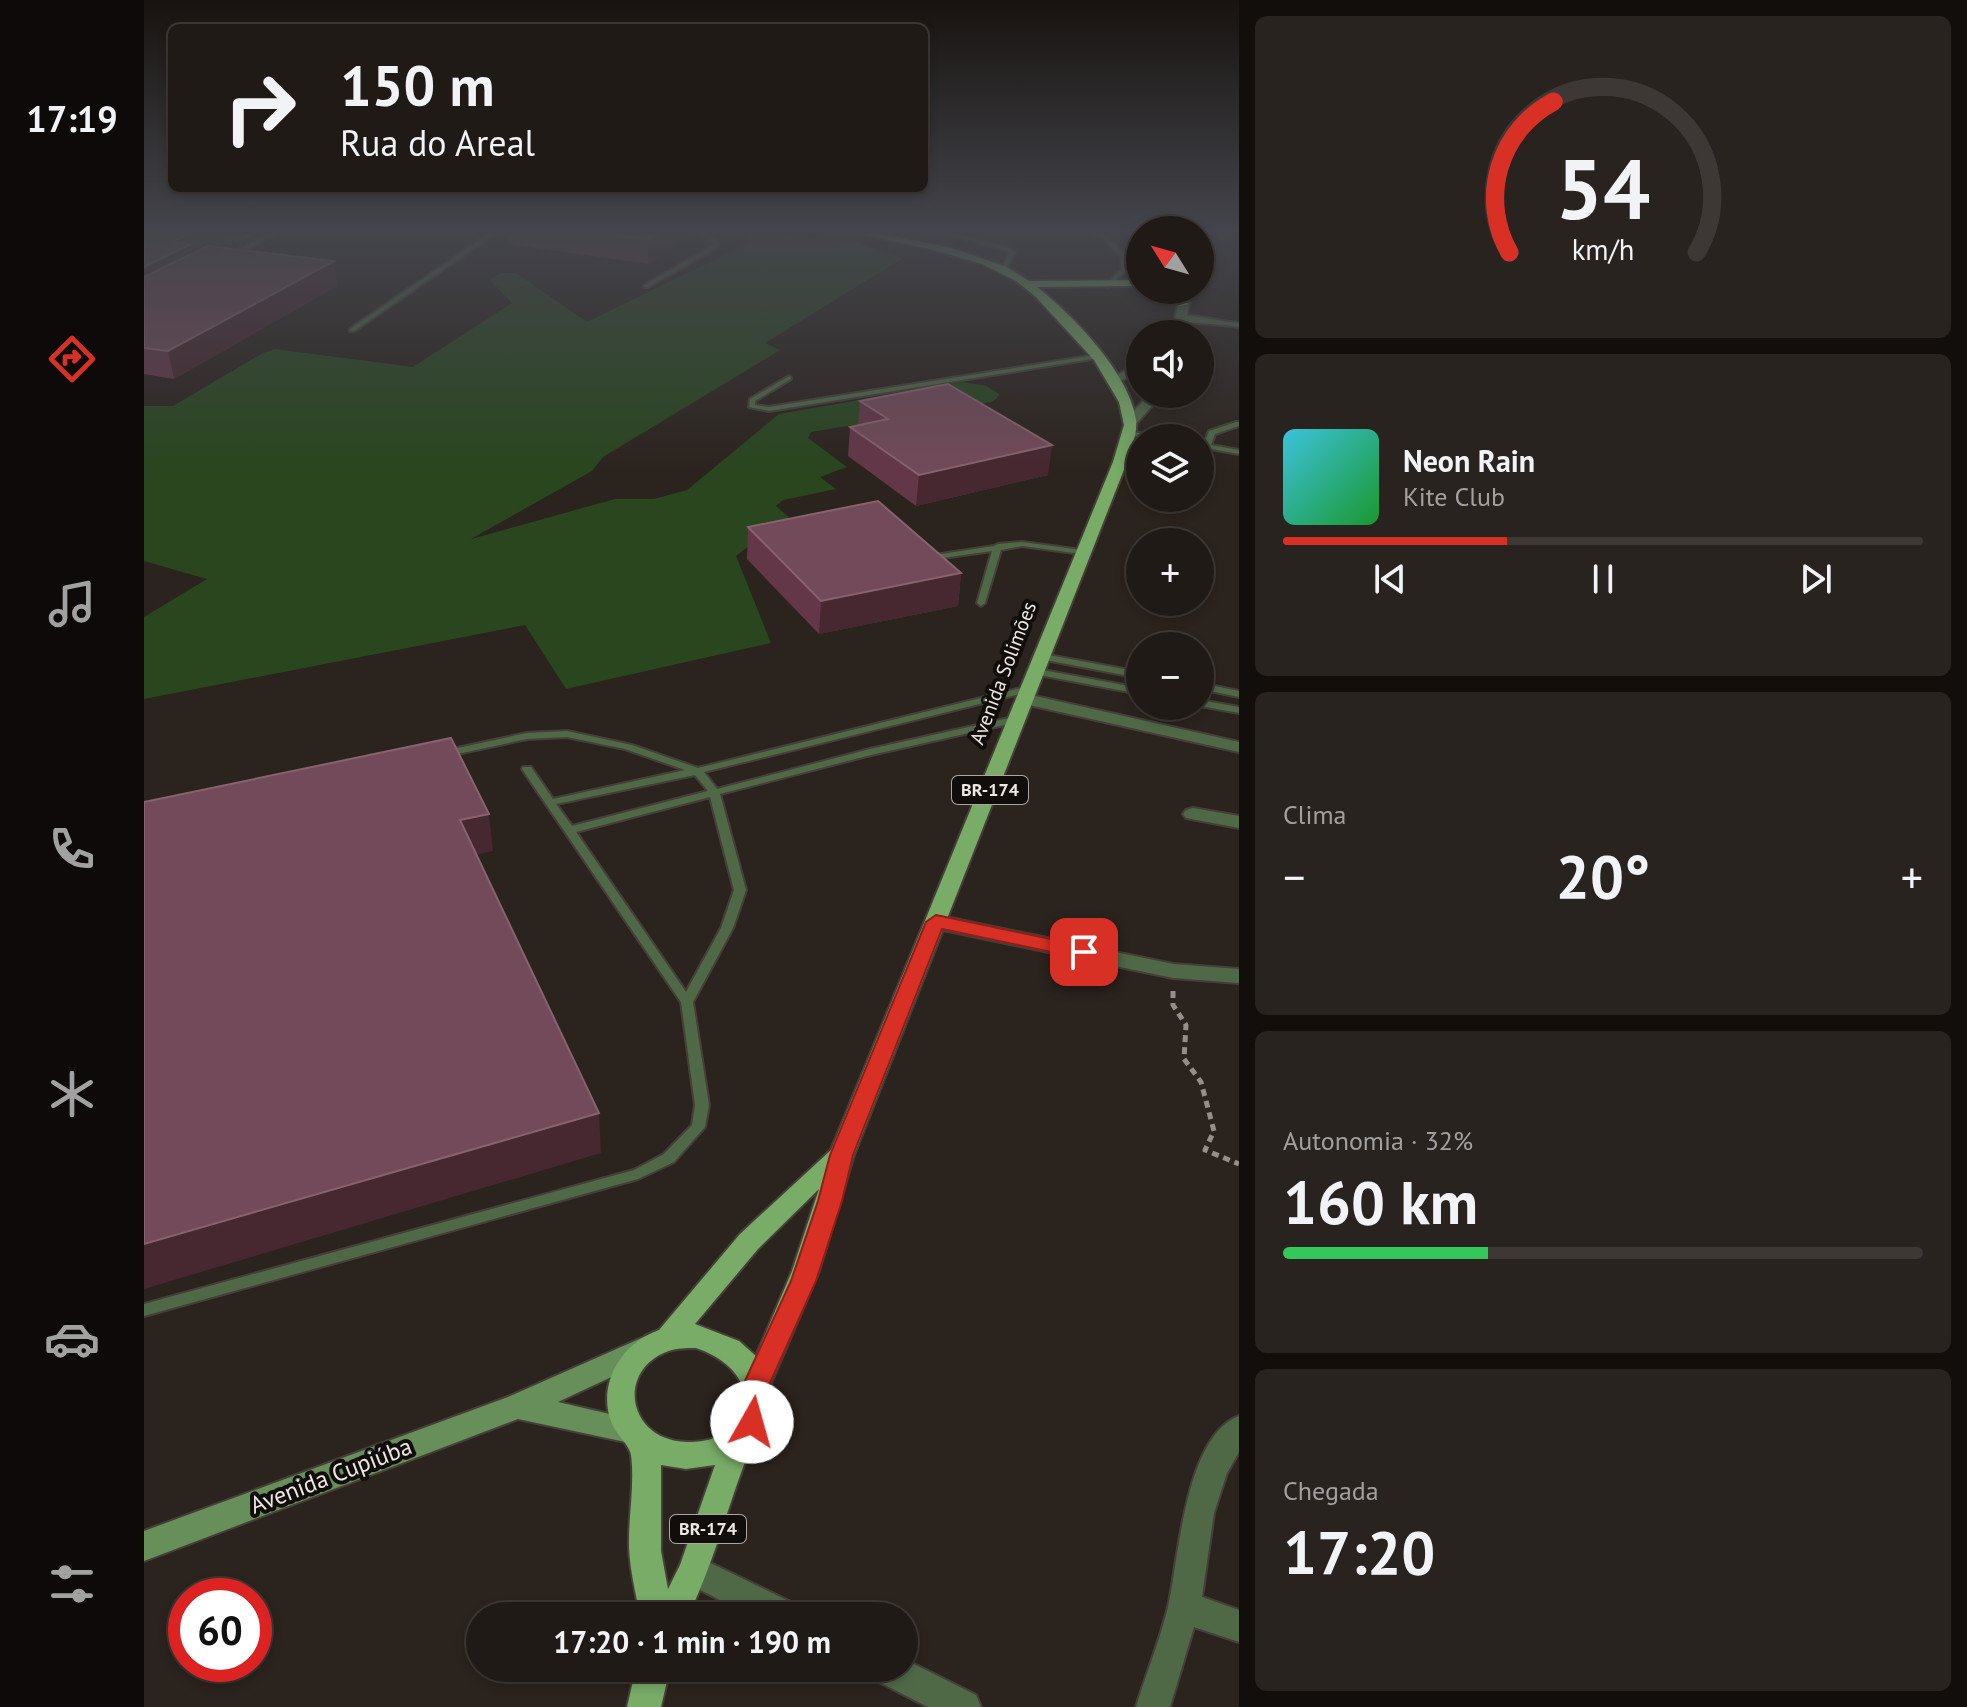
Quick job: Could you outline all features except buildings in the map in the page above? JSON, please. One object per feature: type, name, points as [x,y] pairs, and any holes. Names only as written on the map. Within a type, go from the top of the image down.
[{"type":"main road","points":[[1054,312],[1115,379],[1126,403],[1129,424]]},
{"type":"main road","name":"Avenida Solimões","points":[[757,1383],[804,1281],[830,1201],[841,1155],[1034,679],[1120,462],[1126,439]]},
{"type":"main road","name":"Avenida Solimões","points":[[659,1342],[754,1233],[841,1155]]},
{"type":"main road","points":[[659,1342],[696,1336],[723,1343],[745,1360],[757,1383]]},
{"type":"main road","name":"BR-174","points":[[654,1602],[645,1551],[638,1437],[620,1408],[621,1384],[631,1362],[659,1342]]},
{"type":"main road","name":"BR-174","points":[[678,1602],[694,1570],[739,1439],[755,1412],[757,1383]]},
{"type":"main road","points":[[638,1437],[677,1457],[710,1454],[739,1439]]},
{"type":"main road","points":[[644,1707],[650,1682]]},
{"type":"street","points":[[1182,312],[1181,318],[1219,323]]},
{"type":"street","points":[[1115,379],[1126,374]]},
{"type":"street","name":"Avenida Solimões","points":[[1132,424],[1144,408]]},
{"type":"street","points":[[1034,679],[1239,747]]},
{"type":"street","points":[[1193,814],[1239,822]]},
{"type":"street","points":[[936,922],[1173,971],[1239,976]]},
{"type":"street","name":"Avenida Cupiúba","points":[[144,1546],[518,1406],[659,1342]]},
{"type":"street","points":[[518,1406],[638,1437]]},
{"type":"street","points":[[1153,1707],[1184,1607],[1203,1495],[1225,1444],[1239,1429]]},
{"type":"street","points":[[694,1570],[757,1602]]},
{"type":"street","points":[[1184,1607],[1239,1626]]},
{"type":"street","points":[[915,1682],[964,1707]]},
{"type":"lane","points":[[352,330],[379,312]]},
{"type":"lane","points":[[1219,323],[1239,325]]},
{"type":"lane","points":[[789,378],[752,400],[752,407],[769,409],[1096,357]]},
{"type":"lane","points":[[1214,432],[1239,424]]},
{"type":"lane","points":[[1214,448],[1239,452]]},
{"type":"lane","points":[[919,560],[1022,544],[1082,552]]},
{"type":"lane","points":[[981,603],[998,546]]},
{"type":"lane","points":[[551,802],[697,771],[1034,679],[1126,676]]},
{"type":"lane","points":[[1034,679],[1126,689]]},
{"type":"lane","points":[[1214,689],[1239,694]]},
{"type":"lane","points":[[1214,706],[1239,710]]},
{"type":"lane","points":[[570,830],[870,752],[1018,719]]},
{"type":"lane","points":[[438,755],[527,736],[567,734],[628,747],[697,771],[714,792],[740,890],[727,928],[687,1002]]},
{"type":"lane","points":[[144,1310],[638,1174],[669,1158],[698,1127],[702,1105],[687,1002],[527,769]]},
{"type":"path","points":[[1173,971],[1173,1005],[1186,1025],[1184,1059],[1201,1082],[1214,1131],[1205,1150],[1239,1164]]},
{"type":"green space","points":[[499,312],[572,312],[587,322],[608,312],[816,312],[765,343],[780,350],[603,457],[592,471],[471,539],[615,499],[654,499],[687,490],[779,414],[962,382],[987,386],[1000,395],[992,402],[811,432],[808,438],[847,467],[820,477],[836,489],[783,500],[776,506],[807,533],[754,542],[736,556],[771,643],[566,689],[525,625],[144,699],[144,617],[207,579],[144,561],[144,406],[173,406],[275,349],[413,367]]},
{"type":"route","points":[[752,1422],[758,1403],[757,1383],[804,1281],[830,1201],[841,1155],[936,922],[1084,952]]}]
